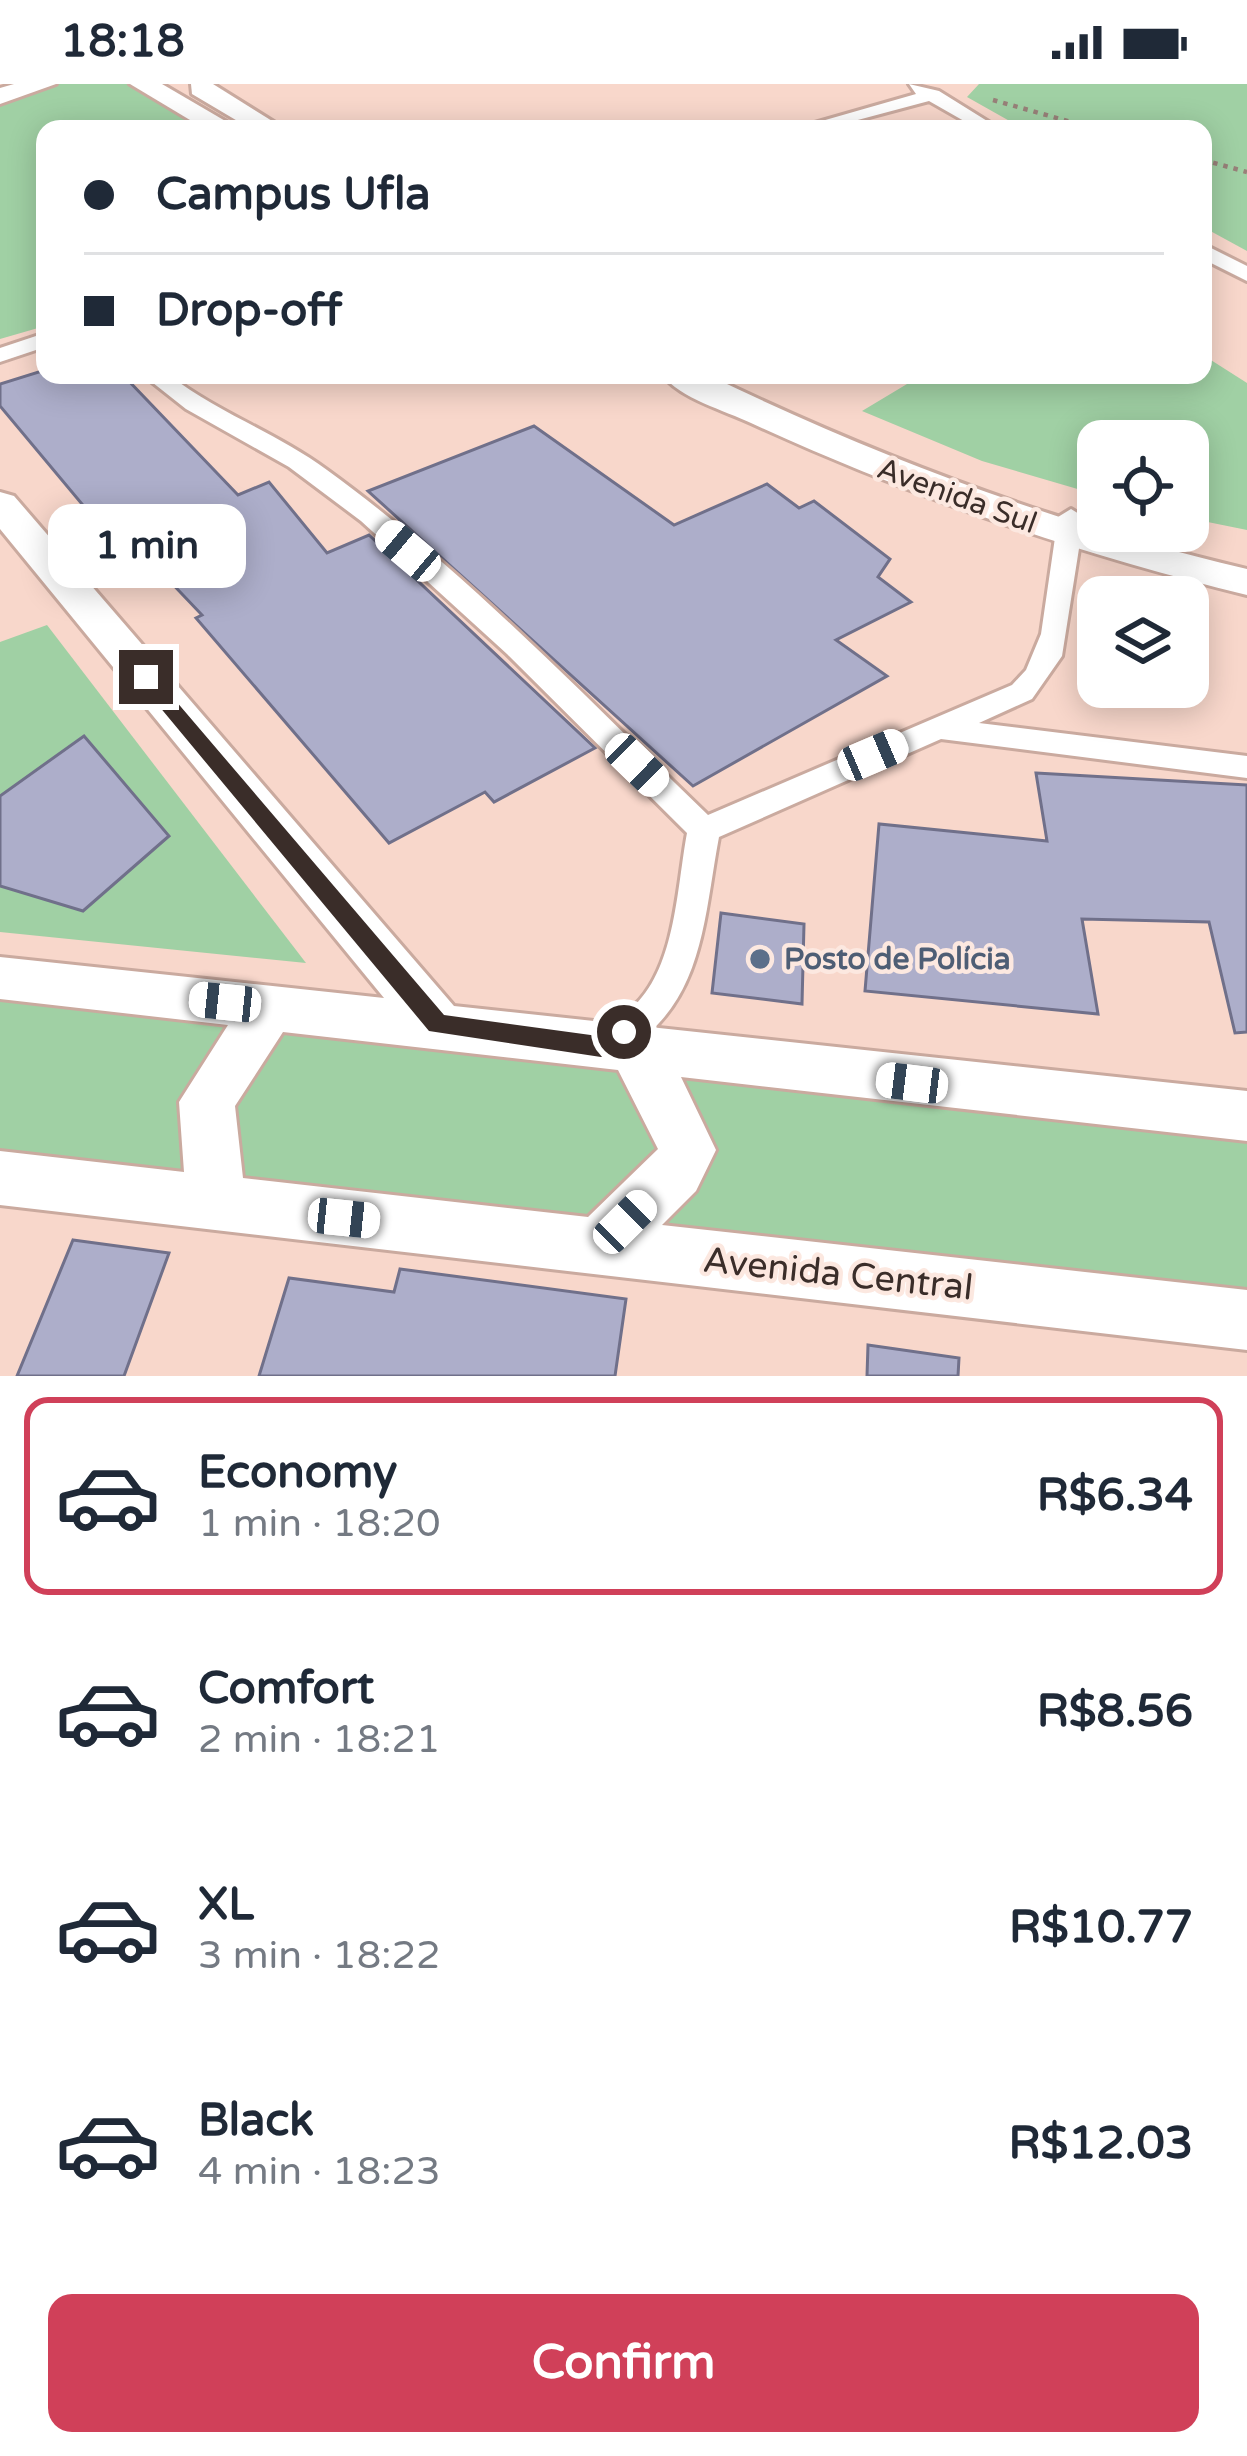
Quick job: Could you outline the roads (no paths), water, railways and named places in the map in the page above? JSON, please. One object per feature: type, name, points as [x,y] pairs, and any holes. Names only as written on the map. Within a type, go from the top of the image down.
[{"type":"street","points":[[0,96],[43,84]]},
{"type":"street","points":[[143,84],[209,120]]},
{"type":"street","points":[[192,84],[255,120]]},
{"type":"street","points":[[910,84],[976,120]]},
{"type":"street","points":[[837,120],[933,95]]},
{"type":"street","points":[[1212,255],[1247,274]]},
{"type":"street","points":[[0,355],[36,343]]},
{"type":"street","points":[[166,384],[207,417],[316,473],[469,603],[704,830]]},
{"type":"street","name":"Avenida Sul","points":[[699,384],[875,467],[1077,526]]},
{"type":"street","name":"Avenida Sul","points":[[741,384],[871,447],[1077,526]]},
{"type":"street","points":[[0,504],[437,1024]]},
{"type":"street","points":[[704,830],[1022,692],[1040,678],[1051,655],[1077,531]]},
{"type":"street","name":"Avenida Sul","points":[[1156,552],[1247,582]]},
{"type":"street","points":[[1207,552],[1247,562]]},
{"type":"street","points":[[936,728],[1247,767]]},
{"type":"street","points":[[618,1049],[648,1016],[678,967],[704,830]]},
{"type":"street","points":[[0,978],[1247,1116]]},
{"type":"street","points":[[217,1203],[207,1102],[270,1007]]},
{"type":"street","points":[[599,1246],[676,1172],[687,1150],[682,1130],[618,1049]]},
{"type":"street","name":"Avenida Central","points":[[0,1178],[1247,1320]]},
{"type":"place","name":"Posto de Polícia","points":[[760,959]]}]
